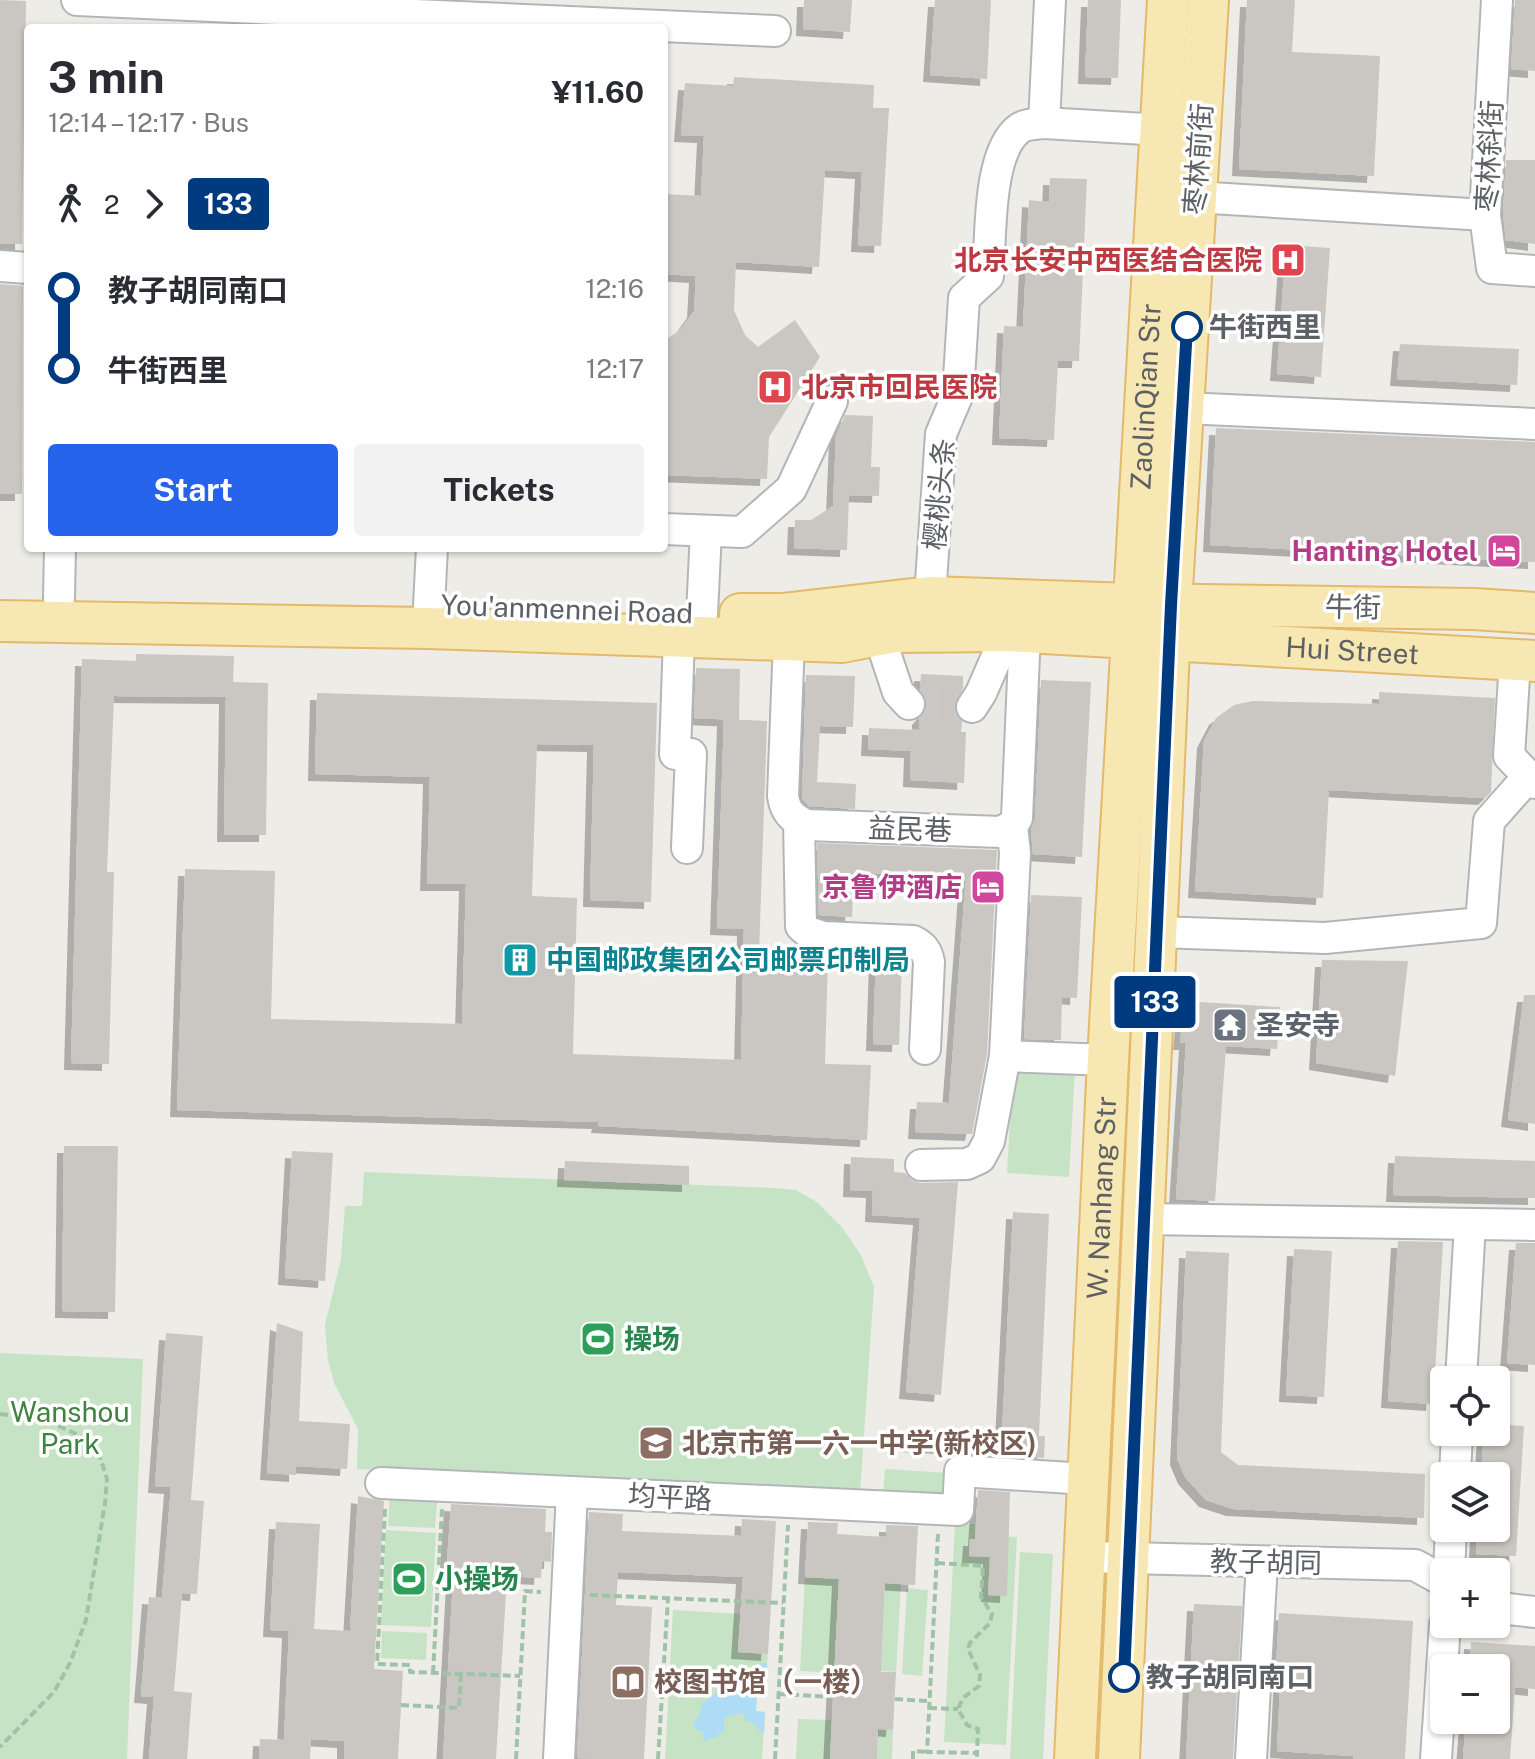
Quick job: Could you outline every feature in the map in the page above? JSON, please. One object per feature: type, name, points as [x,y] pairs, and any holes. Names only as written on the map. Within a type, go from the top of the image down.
[{"type":"main road","name":"ZaolinQian Str","points":[[1152,621],[1162,130],[1168,0]]},
{"type":"main road","name":"枣林前街","points":[[1152,621],[1183,408],[1208,0]]},
{"type":"main road","name":"You'anmennei Road","points":[[0,597],[59,610]]},
{"type":"main road","name":"You'anmennei Road","points":[[690,625],[930,597],[1152,621]]},
{"type":"main road","name":"牛街","points":[[1152,621],[1458,609],[1535,613]]},
{"type":"main road","name":"You'anmennei Road","points":[[0,621],[59,610],[428,616],[690,625],[789,640],[842,642],[894,632],[1017,632],[1152,621]]},
{"type":"main road","name":"Hui Street","points":[[1152,621],[1525,661]]},
{"type":"main road","points":[[1119,1759],[1158,932],[1152,621]]},
{"type":"main road","name":"W. Nanhang Str","points":[[1075,1759],[1108,1060],[1152,621]]},
{"type":"street","points":[[76,24],[77,0],[307,6],[638,24]]},
{"type":"street","points":[[1050,0],[1044,123],[1162,130]]},
{"type":"street","name":"枣林斜街","points":[[1497,0],[1485,215],[1492,268],[1535,271]]},
{"type":"street","points":[[668,26],[775,31]]},
{"type":"street","name":"樱桃头条","points":[[930,597],[941,434],[958,394],[964,298],[988,276],[996,174],[1008,140],[1022,126],[1044,123]]},
{"type":"street","points":[[1195,197],[1485,215]]},
{"type":"street","points":[[0,266],[24,268]]},
{"type":"street","points":[[668,529],[742,532],[791,489],[832,401]]},
{"type":"street","points":[[1183,408],[1535,424]]},
{"type":"street","points":[[687,848],[691,754],[675,754],[690,625],[706,531]]},
{"type":"street","points":[[59,610],[60,552]]},
{"type":"street","points":[[428,616],[432,552]]},
{"type":"street","points":[[972,707],[1017,632]]},
{"type":"street","points":[[921,1165],[967,1164],[980,1158],[989,1141],[1005,1056],[1015,853],[1012,826],[1017,818],[1017,632]]},
{"type":"street","points":[[879,635],[898,692],[909,704]]},
{"type":"street","points":[[789,640],[783,796],[785,807],[799,822],[801,926],[823,937],[913,941],[920,945],[927,952],[929,962],[925,1049]]},
{"type":"street","points":[[1158,932],[1325,938],[1481,923],[1489,821],[1531,780],[1509,756],[1525,661]]},
{"type":"street","name":"益民巷","points":[[799,822],[807,825],[1001,832],[1012,826]]},
{"type":"street","points":[[1005,1056],[1108,1060]]},
{"type":"street","points":[[1145,1219],[1535,1225]]},
{"type":"street","points":[[1462,1366],[1470,1224]]},
{"type":"street","points":[[949,1509],[960,1471],[1087,1479]]},
{"type":"street","name":"均平路","points":[[384,1483],[949,1509]]},
{"type":"street","points":[[559,1759],[572,1492]]},
{"type":"street","name":"教子胡同","points":[[1084,1557],[1415,1565],[1430,1573]]},
{"type":"street","points":[[1251,1759],[1262,1562]]},
{"type":"street","points":[[1510,1609],[1535,1612]]},
{"type":"street","points":[[1436,1759],[1444,1638]]},
{"type":"path","points":[[0,1414],[42,1419],[79,1435],[99,1454],[107,1479],[86,1620],[70,1663],[54,1692],[0,1747]]},
{"type":"path","points":[[384,1483],[377,1664],[410,1665],[410,1672],[520,1676]]},
{"type":"path","points":[[433,1673],[443,1486]]},
{"type":"path","points":[[775,1759],[789,1503]]},
{"type":"path","points":[[927,1752],[937,1563],[949,1509]]},
{"type":"path","points":[[937,1563],[983,1566],[981,1597],[992,1614],[988,1627],[970,1643],[968,1649],[980,1675],[979,1686],[963,1698],[958,1709]]},
{"type":"path","points":[[516,1759],[525,1591],[783,1603]]},
{"type":"path","points":[[658,1759],[668,1598]]},
{"type":"path","points":[[401,1705],[459,1708],[461,1674]]},
{"type":"path","points":[[779,1694],[833,1697]]},
{"type":"path","points":[[895,1699],[930,1701]]},
{"type":"path","points":[[929,1708],[958,1709]]},
{"type":"path","points":[[913,1759],[913,1751],[977,1756],[978,1729],[967,1725],[958,1709]]},
{"type":"green space","points":[[1013,1065],[1075,1068],[1069,1177],[1007,1173]]},
{"type":"green space","name":"操场","points":[[364,1172],[775,1188],[796,1190],[817,1202],[841,1226],[861,1255],[874,1287],[860,1494],[357,1469],[358,1429],[335,1385],[328,1361],[325,1325],[341,1259],[345,1206],[362,1206]]},
{"type":"green space","name":"Wanshou Park","points":[[0,1353],[143,1359],[127,1759],[0,1759]]},
{"type":"green space","points":[[885,1469],[950,1473],[948,1496],[883,1492]]},
{"type":"green space","points":[[390,1489],[438,1492],[435,1528],[388,1526]]},
{"type":"green space","points":[[955,1523],[976,1524],[976,1535],[1017,1537],[1006,1745],[944,1742]]},
{"type":"green space","name":"小操场","points":[[386,1530],[436,1533],[431,1627],[381,1625]]},
{"type":"green space","points":[[1020,1552],[1053,1554],[1043,1759],[1010,1759]]},
{"type":"green space","points":[[805,1577],[839,1579],[834,1673],[800,1671]]},
{"type":"green space","points":[[885,1583],[901,1584],[896,1672],[881,1671]]},
{"type":"green space","points":[[907,1588],[928,1590],[922,1676],[902,1674]]},
{"type":"green space","points":[[673,1610],[740,1614],[738,1652],[768,1654],[766,1681],[758,1681],[756,1711],[765,1712],[762,1759],[665,1759]]},
{"type":"green space","points":[[382,1631],[427,1633],[426,1660],[381,1658]]},
{"type":"green space","points":[[798,1719],[832,1720],[830,1759],[796,1759]]},
{"type":"green space","points":[[878,1729],[893,1730],[892,1759],[877,1759]]},
{"type":"water","points":[[741,1663],[750,1671],[756,1670],[761,1663],[767,1664],[766,1681],[758,1681],[756,1711],[765,1712],[764,1734],[740,1713],[724,1719],[724,1734],[720,1732],[706,1742],[703,1739],[705,1733],[693,1724],[700,1714],[702,1703],[717,1693],[725,1678],[732,1677],[734,1683]]},
{"type":"building","points":[[0,0],[26,1],[22,244],[0,244]]},
{"type":"building","points":[[804,0],[852,0],[850,32],[803,29]]},
{"type":"building","points":[[935,0],[991,0],[987,79],[930,75]]},
{"type":"building","points":[[1088,0],[1121,0],[1118,78],[1085,77]]},
{"type":"building","points":[[1247,0],[1295,0],[1292,52],[1380,56],[1374,176],[1239,169]]},
{"type":"building","points":[[1515,0],[1535,0],[1535,71],[1511,69]]},
{"type":"building","points":[[734,77],[874,85],[873,108],[889,108],[881,246],[858,245],[862,172],[825,170],[819,267],[736,262],[734,310],[745,335],[758,347],[795,320],[820,357],[769,437],[767,479],[668,475],[668,338],[681,329],[694,311],[696,276],[668,274],[668,194],[701,196],[704,136],[681,135],[685,83],[733,86]]},
{"type":"building","points":[[1506,160],[1535,160],[1535,244],[1506,240],[1503,214]]},
{"type":"building","points":[[1050,178],[1087,179],[1079,361],[1058,361],[1054,440],[999,438],[1004,326],[1023,327],[1029,200],[1049,202]]},
{"type":"building","points":[[1286,245],[1330,248],[1321,377],[1277,374]]},
{"type":"building","points":[[0,284],[23,286],[22,494],[0,494]]},
{"type":"building","points":[[1400,344],[1519,349],[1517,385],[1397,379]]},
{"type":"building","points":[[845,415],[873,416],[871,467],[880,467],[879,496],[849,495],[847,550],[794,548],[795,520],[811,520],[833,506],[836,436]]},
{"type":"building","points":[[1216,428],[1535,442],[1535,562],[1210,545]]},
{"type":"building","points":[[136,654],[234,656],[233,682],[268,683],[266,835],[224,835],[226,697],[114,696],[107,872],[114,872],[109,1064],[71,1063],[82,659],[136,661]]},
{"type":"building","points":[[696,668],[740,669],[739,720],[694,718]]},
{"type":"building","points":[[921,674],[963,676],[963,688],[954,707],[956,716],[962,722],[961,732],[966,732],[964,783],[910,780],[911,751],[868,749],[869,728],[919,730],[919,718],[926,710],[927,701],[920,690]]},
{"type":"building","points":[[806,675],[855,676],[853,727],[820,726],[817,782],[856,784],[855,809],[809,806],[802,799]]},
{"type":"building","points":[[1041,680],[1091,682],[1082,857],[1033,854],[1031,830],[1035,819]]},
{"type":"building","points":[[1379,692],[1495,698],[1491,792],[1485,798],[1329,790],[1323,898],[1195,891],[1204,741],[1216,718],[1234,705],[1253,701],[1379,704]]},
{"type":"building","name":"中国邮政集团公司邮票印制局","points":[[317,693],[657,703],[651,902],[590,900],[594,745],[537,744],[532,896],[577,898],[573,1054],[741,1060],[744,929],[717,928],[724,719],[767,721],[759,953],[828,955],[825,1064],[871,1065],[867,1140],[598,1126],[599,1122],[177,1110],[185,869],[275,871],[271,1019],[462,1024],[466,884],[427,884],[430,777],[315,774]]},
{"type":"building","points":[[817,843],[997,850],[987,1054],[972,1134],[915,1132],[917,1102],[949,1103],[966,875],[854,873],[852,917],[819,915]]},
{"type":"building","points":[[1031,895],[1082,897],[1077,998],[1062,997],[1061,1040],[1024,1039]]},
{"type":"building","points":[[876,957],[902,959],[899,1045],[873,1044]]},
{"type":"building","points":[[1322,960],[1408,961],[1395,1076],[1316,1063]]},
{"type":"building","points":[[1524,995],[1535,995],[1535,1124],[1508,1120]]},
{"type":"building","points":[[1184,1001],[1280,1007],[1277,1049],[1226,1046],[1215,1201],[1176,1199],[1186,1043],[1180,1043]]},
{"type":"building","points":[[64,1146],[118,1146],[115,1312],[62,1311]]},
{"type":"building","points":[[292,1151],[333,1153],[325,1281],[285,1278]]},
{"type":"building","points":[[1395,1156],[1535,1161],[1535,1198],[1393,1195]]},
{"type":"building","points":[[851,1157],[894,1159],[894,1172],[905,1173],[921,1183],[958,1182],[941,1395],[906,1392],[920,1218],[872,1215],[873,1191],[850,1190]]},
{"type":"building","points":[[565,1161],[689,1166],[689,1185],[564,1180]]},
{"type":"building","points":[[1013,1212],[1049,1214],[1039,1436],[1045,1436],[1044,1458],[980,1454],[981,1449],[908,1445],[908,1429],[1002,1434]]},
{"type":"building","points":[[1398,1241],[1443,1242],[1435,1366],[1430,1366],[1430,1404],[1388,1401]]},
{"type":"building","points":[[1516,1243],[1535,1243],[1535,1365],[1507,1363]]},
{"type":"building","points":[[1294,1249],[1332,1251],[1324,1397],[1286,1395]]},
{"type":"building","points":[[1186,1251],[1229,1253],[1221,1452],[1238,1465],[1425,1474],[1424,1518],[1233,1509],[1206,1500],[1185,1477],[1177,1458]]},
{"type":"building","points":[[277,1323],[303,1332],[299,1421],[350,1424],[347,1469],[296,1466],[296,1475],[267,1473]]},
{"type":"building","points":[[166,1333],[203,1336],[191,1500],[204,1501],[197,1594],[182,1593],[174,1691],[192,1693],[187,1759],[149,1759],[154,1697],[141,1696],[149,1597],[162,1598],[171,1487],[155,1486]]},
{"type":"building","points":[[1510,1425],[1524,1426],[1516,1556],[1476,1554],[1476,1542],[1510,1542],[1510,1462],[1482,1462],[1483,1446],[1510,1446]]},
{"type":"building","points":[[978,1490],[1010,1492],[1007,1596],[988,1595],[990,1557],[969,1556],[970,1539],[975,1539]]},
{"type":"building","points":[[358,1496],[384,1501],[374,1669],[403,1671],[398,1759],[344,1759],[344,1741],[311,1739],[310,1759],[259,1759],[260,1739],[284,1740],[289,1631],[270,1630],[276,1522],[320,1524],[314,1629],[350,1631]]},
{"type":"building","points":[[451,1504],[546,1509],[545,1532],[552,1532],[551,1562],[542,1561],[541,1578],[507,1576],[496,1759],[443,1759],[454,1562],[447,1562]]},
{"type":"building","points":[[589,1512],[623,1514],[622,1531],[741,1536],[742,1519],[776,1521],[768,1654],[738,1652],[743,1577],[618,1572],[616,1605],[652,1607],[644,1759],[577,1758]]},
{"type":"building","points":[[808,1522],[838,1523],[837,1534],[886,1537],[886,1525],[918,1526],[915,1585],[885,1583],[881,1672],[896,1672],[893,1730],[878,1729],[877,1759],[830,1759],[839,1579],[805,1577]]},
{"type":"building","points":[[1194,1604],[1242,1606],[1233,1759],[1186,1759]]},
{"type":"building","points":[[1279,1613],[1413,1621],[1405,1759],[1353,1759],[1353,1756],[1277,1751],[1281,1668],[1276,1667]]},
{"type":"building","points":[[1471,1642],[1535,1646],[1535,1689],[1515,1687],[1510,1759],[1463,1759],[1465,1734],[1510,1734],[1510,1654],[1471,1654]]},
{"type":"tunnel","points":[[909,704],[972,707]]},
{"type":"bus line","name":"133","points":[[1124,1677],[1171,605],[1187,327]]},
{"type":"place","name":"北京长安中西医结合医院","points":[[1288,260]]},
{"type":"place","name":"牛街西里","points":[[1187,327]]},
{"type":"place","name":"北京市回民医院","points":[[775,387]]},
{"type":"place","name":"Hanting Hotel","points":[[1504,551]]},
{"type":"place","name":"京鲁伊酒店","points":[[988,887]]},
{"type":"place","name":"中国邮政集团公司邮票印制局","points":[[520,960]]},
{"type":"place","name":"圣安寺","points":[[1230,1025]]},
{"type":"place","name":"操场","points":[[598,1339]]},
{"type":"place","name":"北京市第一六一中学(新校区)","points":[[656,1443]]},
{"type":"place","name":"小操场","points":[[409,1579]]},
{"type":"place","name":"教子胡同南口","points":[[1124,1677]]},
{"type":"place","name":"校图书馆（一楼）","points":[[628,1682]]}]
